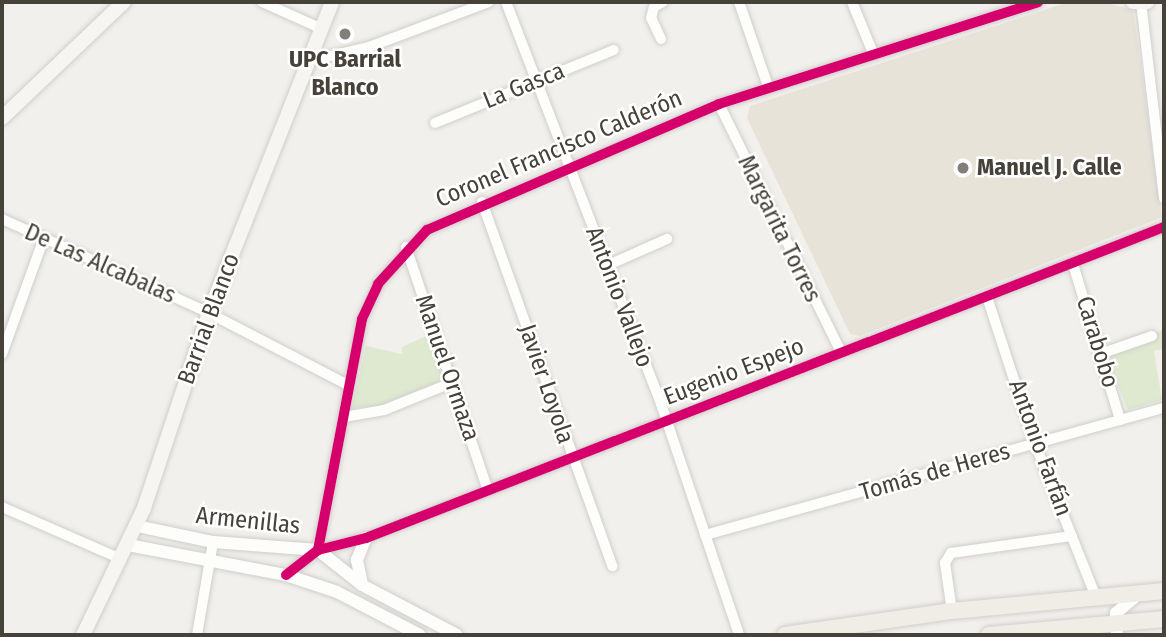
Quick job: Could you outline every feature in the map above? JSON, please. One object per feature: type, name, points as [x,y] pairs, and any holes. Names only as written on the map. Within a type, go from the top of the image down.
[{"type":"main road","points":[[2,118],[124,2]]},
{"type":"main road","name":"Barrial Blanco","points":[[83,635],[137,526],[209,313],[332,2]]},
{"type":"main road","points":[[785,635],[952,611],[1164,591]]},
{"type":"main road","points":[[989,635],[1116,628],[1164,620]]},
{"type":"main road","points":[[1148,635],[1164,620]]},
{"type":"street","points":[[262,2],[322,29]]},
{"type":"street","points":[[309,61],[369,47],[489,2]]},
{"type":"street","name":"Antonio Vallejo","points":[[506,2],[665,421],[739,635]]},
{"type":"street","points":[[660,39],[651,19],[654,7],[663,2]]},
{"type":"street","points":[[739,2],[768,86]]},
{"type":"street","points":[[852,2],[873,53]]},
{"type":"street","points":[[1010,11],[1017,2]]},
{"type":"street","name":"Coronel Francisco Calderón","points":[[318,550],[362,319],[378,284],[407,247],[426,230],[482,202],[719,104],[768,86],[1038,2]]},
{"type":"street","points":[[1140,2],[1164,199]]},
{"type":"street","name":"La Gasca","points":[[435,123],[614,50]]},
{"type":"street","name":"Margarita Torres","points":[[719,104],[841,352]]},
{"type":"street","name":"Javier Loyola","points":[[482,202],[611,566]]},
{"type":"street","name":"De Las Alcabalas","points":[[2,219],[209,313],[348,385]]},
{"type":"street","name":"Eugenio Espejo","points":[[318,550],[366,538],[1164,227]]},
{"type":"street","points":[[2,354],[44,239]]},
{"type":"street","points":[[606,266],[667,239]]},
{"type":"street","name":"Manuel Ormaza","points":[[407,247],[488,490]]},
{"type":"street","name":"Carabobo","points":[[1073,264],[1120,420]]},
{"type":"street","name":"Antonio Farfán","points":[[987,297],[1035,444],[1096,597]]},
{"type":"street","points":[[1100,354],[1152,336]]},
{"type":"street","points":[[344,417],[384,410],[451,383]]},
{"type":"street","name":"Tomás de Heres","points":[[705,535],[1164,408]]},
{"type":"street","points":[[2,508],[119,558]]},
{"type":"street","name":"Armenillas","points":[[137,526],[213,542],[318,550],[362,585],[457,635]]},
{"type":"street","points":[[952,611],[945,564],[951,553],[1072,536]]},
{"type":"street","points":[[362,585],[357,560],[366,538]]},
{"type":"street","points":[[197,635],[213,542]]},
{"type":"street","name":"Armenillas","points":[[128,545],[286,575],[337,592],[420,635]]},
{"type":"street","points":[[286,575],[318,550]]},
{"type":"street","points":[[1116,628],[1121,606],[1142,593]]},
{"type":"shaded area","name":"Manuel J. Calle","points":[[1069,2],[1103,2],[1133,10],[1162,217],[860,336],[850,334],[747,118],[750,106]]},
{"type":"green space","points":[[1164,330],[1164,349],[1154,351],[1162,400],[1128,410],[1103,348]]},
{"type":"green space","points":[[428,335],[444,380],[381,406],[352,408],[366,346],[402,354],[402,347]]},
{"type":"cycle path","points":[[318,550],[362,319],[378,284],[427,230],[719,104],[1038,2]]},
{"type":"cycle path","points":[[286,575],[318,550],[366,538],[1164,227]]},
{"type":"place","name":"UPC Barrial Blanco","points":[[345,34]]},
{"type":"place","name":"Manuel J. Calle","points":[[963,168]]}]
